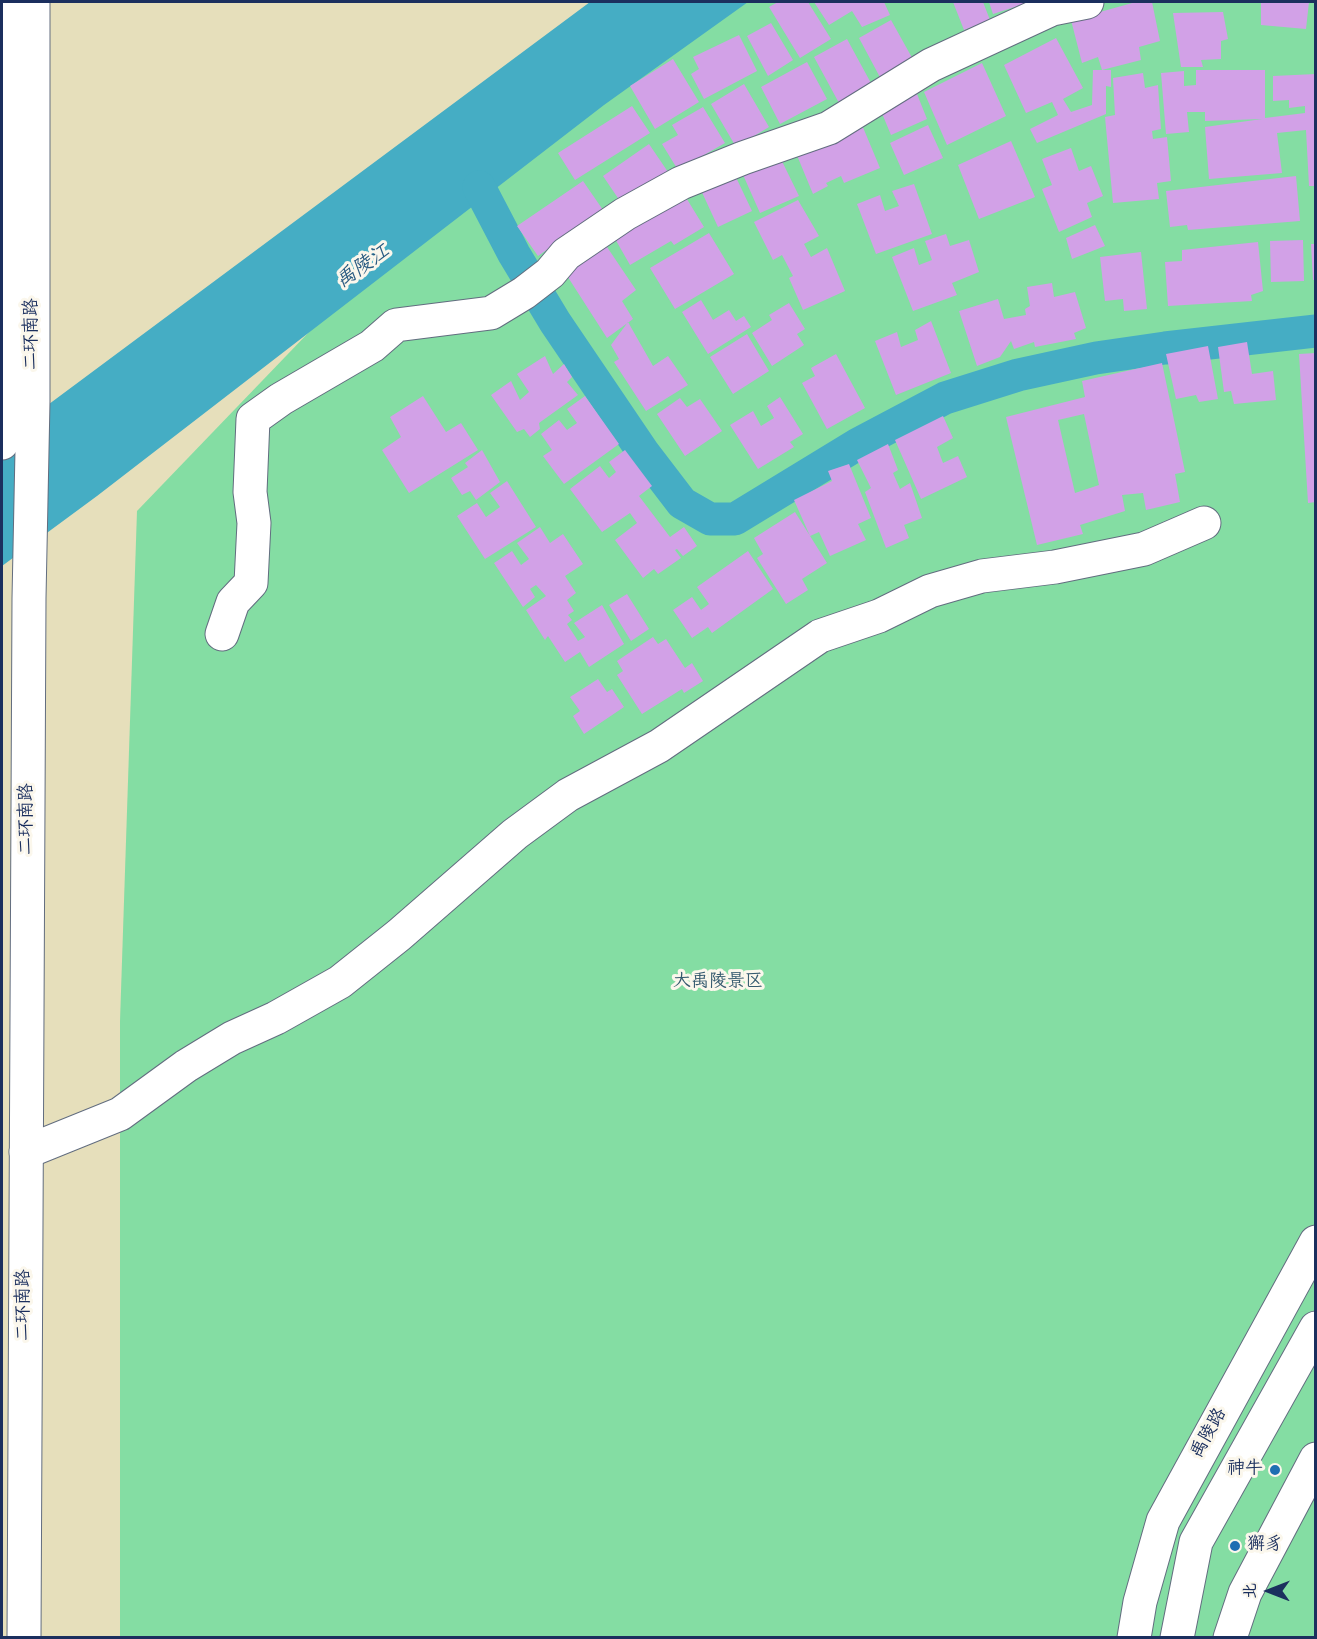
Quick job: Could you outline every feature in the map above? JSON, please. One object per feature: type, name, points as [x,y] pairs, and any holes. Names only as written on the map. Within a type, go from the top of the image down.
[{"type":"main road","points":[[2,443],[5,2]]},
{"type":"main road","name":"二环南路","points":[[24,1638],[29,598],[33,400],[33,2]]},
{"type":"main road","points":[[222,634],[233,602],[251,583],[254,523],[250,492],[253,419],[281,399],[372,346],[396,325],[491,313],[550,273],[566,254],[625,214],[681,183],[743,158],[829,128],[931,65],[1052,9],[1088,2]]},
{"type":"main road","points":[[26,1152],[120,1114],[186,1066],[232,1038],[276,1018],[340,982],[399,935],[515,834],[560,801],[659,746],[820,636],[879,616],[930,591],[982,576],[1055,567],[1144,549],[1204,523]]},
{"type":"main road","name":"禹陵路","points":[[1134,1638],[1140,1602],[1163,1521],[1316,1242]]},
{"type":"main road","points":[[1177,1638],[1196,1542],[1316,1328]]},
{"type":"main road","points":[[1230,1638],[1245,1593],[1316,1459]]},
{"type":"green space","name":"大禹陵景区","points":[[678,2],[1315,2],[1315,1637],[120,1638],[120,1021],[137,511],[386,252]]},
{"type":"water","name":"禹陵江","points":[[590,2],[748,2],[604,105],[97,496],[2,566],[2,439]]},
{"type":"building","points":[[778,2],[808,2],[831,39],[800,58],[769,7]]},
{"type":"building","points":[[814,2],[884,2],[890,15],[862,27],[852,11],[829,25]]},
{"type":"building","points":[[953,2],[983,2],[990,20],[964,30]]},
{"type":"building","points":[[989,2],[1030,2],[993,14]]},
{"type":"building","points":[[1136,2],[1152,2],[1160,41],[1139,47],[1141,60],[1102,70],[1098,57],[1082,63],[1071,20]]},
{"type":"building","points":[[1261,2],[1309,2],[1306,29],[1261,25]]},
{"type":"building","points":[[1223,12],[1228,39],[1221,41],[1221,59],[1201,60],[1203,67],[1181,67],[1173,13]]},
{"type":"building","points":[[891,20],[915,63],[882,81],[859,38]]},
{"type":"building","points":[[771,23],[793,60],[768,76],[747,36]]},
{"type":"building","points":[[739,35],[757,71],[704,99],[691,74],[699,69],[693,57]]},
{"type":"building","points":[[1056,38],[1083,88],[1063,99],[1071,112],[1092,105],[1093,70],[1111,70],[1111,87],[1106,86],[1106,114],[1037,143],[1030,129],[1058,115],[1052,102],[1026,113],[1004,65]]},
{"type":"building","points":[[847,39],[872,85],[839,103],[814,57]]},
{"type":"building","points":[[673,59],[699,102],[655,129],[630,86]]},
{"type":"building","points":[[807,62],[827,99],[780,124],[761,87]]},
{"type":"building","points":[[982,63],[1006,116],[947,145],[924,92]]},
{"type":"building","points":[[1196,70],[1265,70],[1265,118],[1305,113],[1305,106],[1289,108],[1289,100],[1273,101],[1273,76],[1316,74],[1316,186],[1309,186],[1306,130],[1277,133],[1282,173],[1209,179],[1205,127],[1262,119],[1205,121],[1205,112],[1187,112],[1189,132],[1166,134],[1161,73],[1184,71],[1184,86],[1196,85]]},
{"type":"building","points":[[1143,73],[1145,88],[1158,85],[1161,129],[1152,131],[1153,139],[1167,137],[1171,181],[1157,183],[1159,199],[1113,203],[1105,117],[1115,115],[1113,78]]},
{"type":"building","points":[[744,84],[769,127],[736,147],[711,104]]},
{"type":"building","points":[[917,94],[927,119],[891,135],[881,111]]},
{"type":"building","points":[[632,106],[650,133],[575,180],[558,153]]},
{"type":"building","points":[[703,107],[725,143],[678,170],[662,144],[678,135],[672,125]]},
{"type":"building","points":[[862,125],[880,168],[844,183],[841,176],[826,183],[828,186],[813,194],[796,153]]},
{"type":"building","points":[[928,125],[943,158],[904,175],[890,143]]},
{"type":"building","points":[[1011,141],[1035,197],[979,219],[958,165]]},
{"type":"building","points":[[649,144],[668,172],[622,204],[603,176]]},
{"type":"building","points":[[1071,148],[1079,171],[1091,166],[1103,196],[1087,203],[1092,217],[1059,232],[1042,189],[1052,185],[1042,159]]},
{"type":"building","points":[[777,151],[799,196],[760,213],[740,168]]},
{"type":"building","points":[[733,171],[752,211],[718,227],[700,188]]},
{"type":"building","points":[[1296,176],[1300,221],[1188,230],[1187,225],[1170,227],[1166,191]]},
{"type":"building","points":[[583,181],[603,210],[538,256],[517,226]]},
{"type":"building","points":[[914,184],[932,234],[876,254],[857,204],[880,195],[885,211],[899,206],[892,191]]},
{"type":"building","points":[[682,191],[704,227],[674,245],[671,241],[630,265],[614,237]]},
{"type":"building","points":[[798,200],[819,236],[804,244],[811,257],[827,248],[845,291],[803,310],[789,278],[793,276],[782,255],[773,260],[754,222]]},
{"type":"building","points":[[1095,225],[1105,246],[1072,259],[1066,238]]},
{"type":"building","points":[[709,233],[734,274],[675,309],[650,268]]},
{"type":"building","points":[[946,234],[950,246],[969,240],[979,272],[952,283],[957,295],[913,311],[892,257],[914,248],[919,265],[932,260],[925,241]]},
{"type":"building","points":[[1303,240],[1304,281],[1271,282],[1270,241]]},
{"type":"building","points":[[1258,242],[1263,291],[1251,295],[1252,301],[1168,306],[1165,262],[1182,261],[1182,250]]},
{"type":"building","points":[[605,244],[636,290],[622,301],[633,319],[607,338],[564,271]]},
{"type":"building","points":[[1311,244],[1316,244],[1316,280],[1313,280]]},
{"type":"building","points":[[1141,252],[1147,309],[1124,311],[1123,299],[1105,301],[1100,257]]},
{"type":"building","points":[[1052,283],[1054,297],[1075,292],[1086,328],[1074,333],[1076,339],[1035,347],[1034,342],[1014,349],[1011,341],[1000,357],[977,366],[959,311],[998,299],[1004,319],[1026,315],[1025,309],[1030,306],[1027,287]]},
{"type":"building","points":[[701,300],[713,320],[729,310],[736,321],[744,316],[751,327],[708,354],[682,312]]},
{"type":"building","points":[[789,303],[805,329],[797,334],[804,345],[772,366],[752,333],[772,320],[769,315]]},
{"type":"building","points":[[931,321],[951,373],[896,395],[875,341],[897,332],[901,347],[918,340],[915,330]]},
{"type":"building","points":[[628,322],[653,366],[668,356],[688,385],[646,411],[614,362],[619,359],[611,345]]},
{"type":"building","points":[[747,334],[769,371],[733,394],[710,357]]},
{"type":"building","points":[[1247,342],[1252,374],[1273,371],[1276,400],[1234,404],[1231,391],[1224,392],[1218,347]]},
{"type":"building","points":[[1208,346],[1218,399],[1199,402],[1196,395],[1176,399],[1166,354]]},
{"type":"building","points":[[1316,353],[1316,502],[1308,503],[1299,354]]},
{"type":"building","points":[[836,354],[865,408],[827,429],[802,383],[815,376],[811,368]]},
{"type":"building","points":[[545,356],[553,374],[564,364],[572,377],[567,382],[578,395],[539,423],[540,429],[530,437],[524,429],[517,432],[491,395],[511,381],[520,400],[529,392],[517,374]]},
{"type":"building","points":[[1162,363],[1185,472],[1175,474],[1180,502],[1146,510],[1143,493],[1122,495],[1125,511],[1080,525],[1083,534],[1037,545],[1006,417],[1085,397],[1082,381]],"holes":[[[1084,414],[1099,485],[1075,493],[1058,420]]]},
{"type":"building","points":[[423,396],[446,432],[461,423],[478,450],[409,493],[382,450],[401,437],[390,417]]},
{"type":"building","points":[[585,396],[619,444],[564,484],[543,456],[552,450],[541,434],[559,420],[567,430],[577,423],[567,409]]},
{"type":"building","points":[[780,397],[803,434],[790,442],[794,447],[758,469],[730,425],[753,411],[761,426],[774,418],[767,406]]},
{"type":"building","points":[[680,398],[687,407],[700,399],[722,431],[685,456],[657,414]]},
{"type":"building","points":[[943,416],[953,438],[937,447],[943,463],[958,456],[967,477],[921,499],[895,440]]},
{"type":"building","points":[[888,444],[898,470],[893,473],[900,489],[910,483],[922,518],[904,525],[909,538],[886,548],[865,492],[871,488],[857,460]]},
{"type":"building","points":[[482,450],[500,482],[476,500],[470,491],[462,495],[451,478],[468,467],[465,463]]},
{"type":"building","points":[[625,450],[652,486],[639,496],[670,537],[684,527],[697,546],[683,556],[677,549],[675,550],[681,558],[658,574],[654,569],[643,578],[615,540],[637,523],[630,513],[602,532],[570,489],[600,466],[609,478],[616,472],[609,462]]},
{"type":"building","points":[[849,464],[871,518],[858,524],[866,540],[830,556],[819,532],[810,536],[794,500],[832,481],[828,471]]},
{"type":"building","points":[[507,481],[536,527],[485,559],[457,516],[477,503],[486,517],[500,507],[490,493]]},
{"type":"building","points":[[795,512],[827,563],[802,579],[808,590],[786,604],[757,558],[763,554],[754,538]]},
{"type":"building","points":[[540,527],[550,543],[563,534],[583,564],[565,576],[576,593],[567,600],[574,611],[568,615],[572,620],[567,624],[578,641],[585,637],[574,623],[602,605],[624,644],[589,667],[580,652],[565,662],[548,636],[545,640],[526,610],[546,596],[536,585],[530,589],[535,597],[523,607],[494,563],[512,551],[521,565],[529,559],[517,543]]},
{"type":"building","points":[[748,551],[773,589],[712,633],[708,627],[692,638],[673,610],[692,597],[701,610],[709,604],[697,587]]},
{"type":"building","points":[[627,594],[649,629],[631,641],[609,605]]},
{"type":"building","points":[[653,637],[658,644],[666,639],[685,668],[692,663],[703,681],[684,693],[682,689],[642,714],[617,675],[623,671],[617,661]]},
{"type":"building","points":[[598,679],[607,692],[612,689],[624,707],[584,734],[573,716],[580,711],[570,697]]},
{"type":"waterway","points":[[479,187],[514,254],[555,322],[643,452],[682,503],[710,519],[735,519],[858,444],[945,398],[1018,375],[1096,358],[1316,331]]},
{"type":"place","name":"神牛","points":[[1275,1470]]},
{"type":"place","name":"獬豸","points":[[1235,1546]]}]
